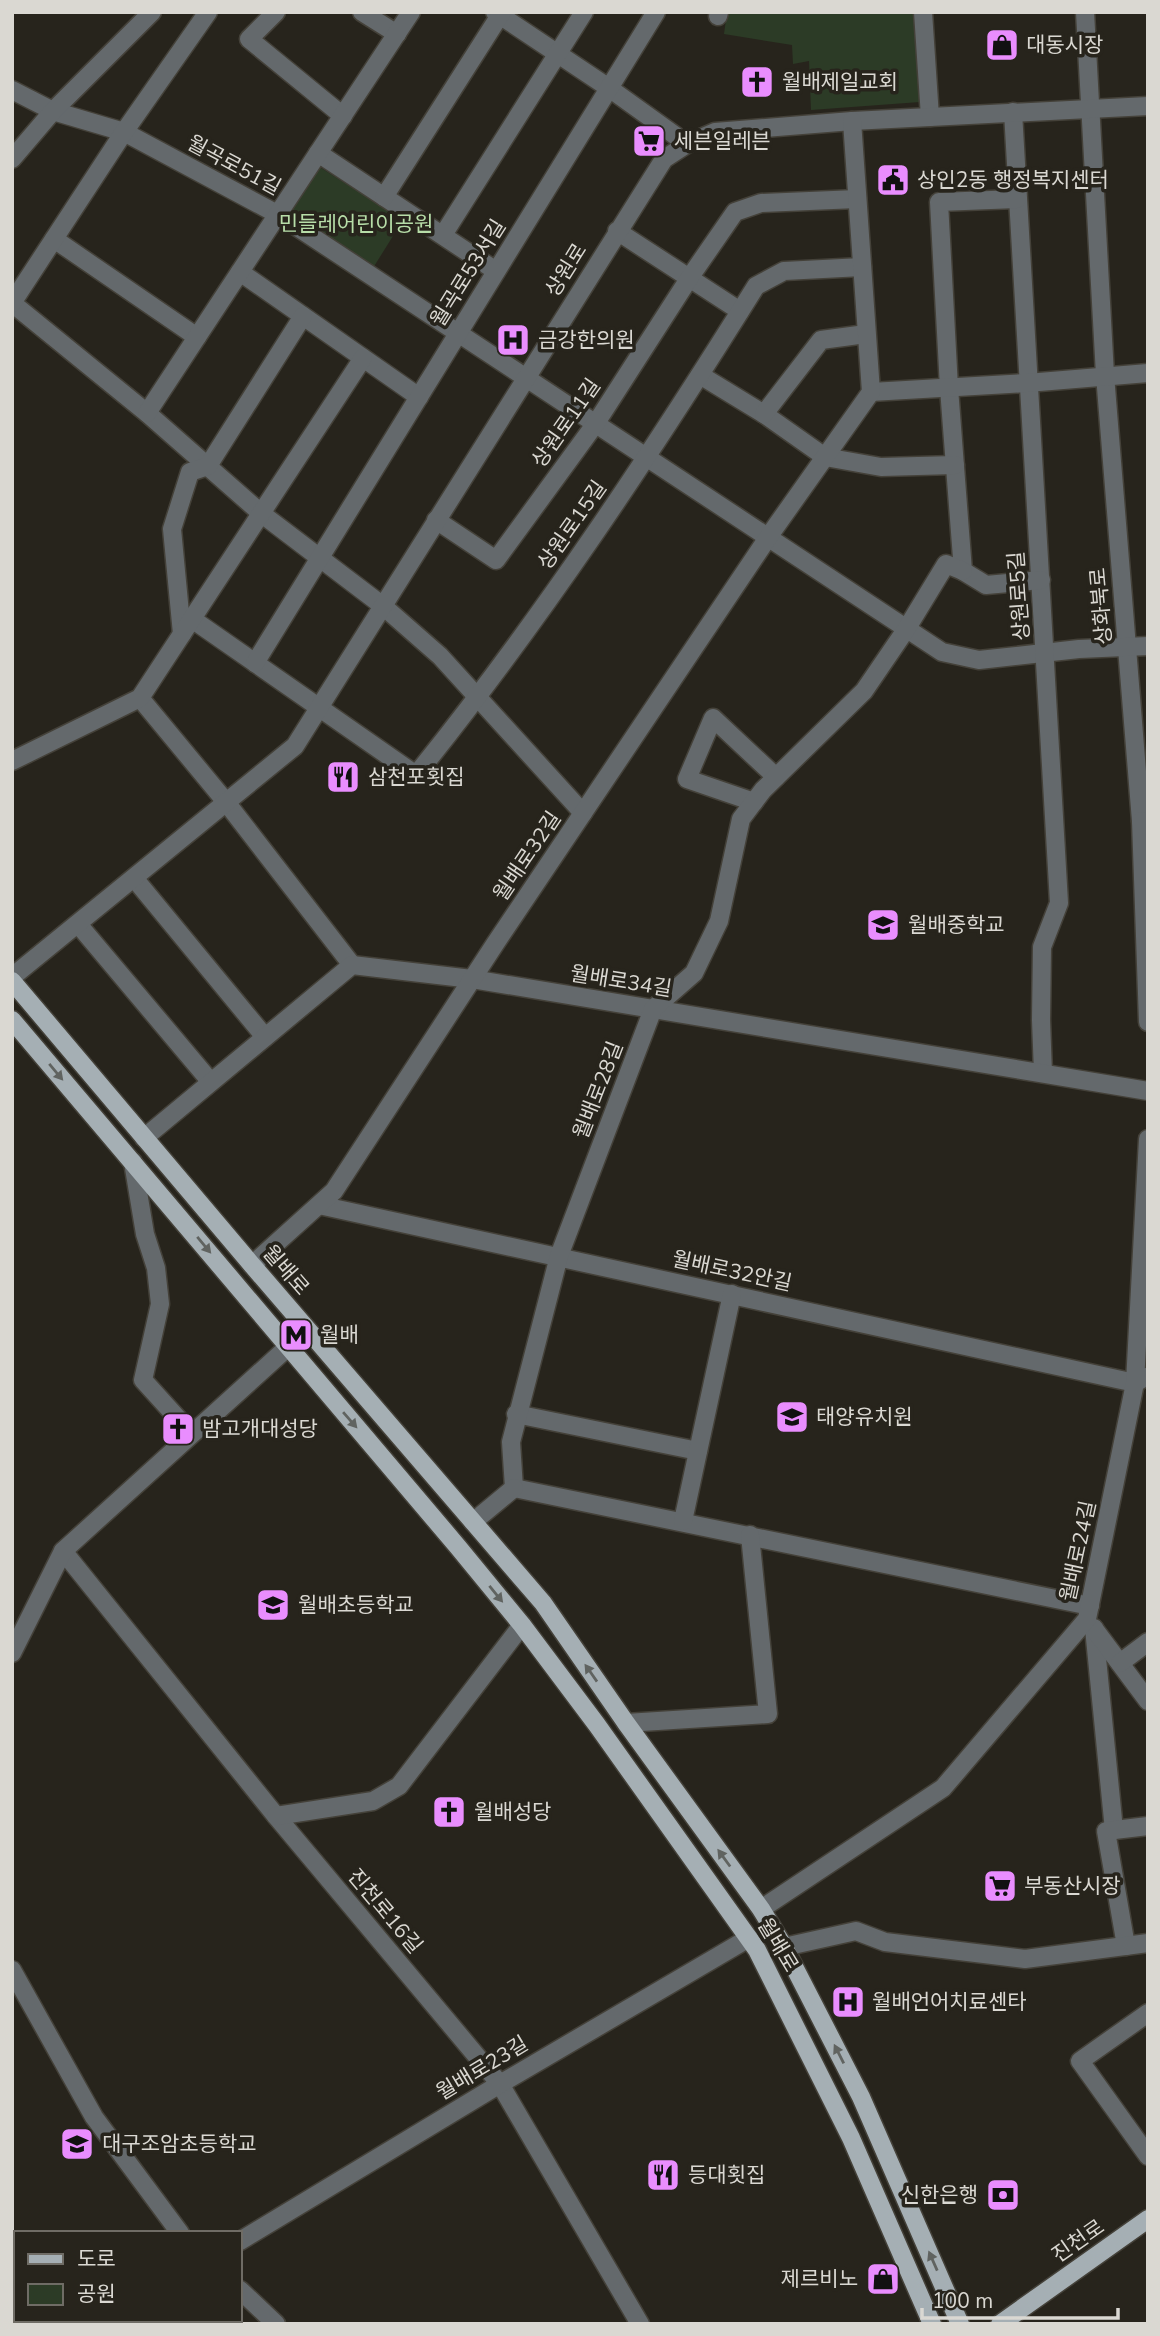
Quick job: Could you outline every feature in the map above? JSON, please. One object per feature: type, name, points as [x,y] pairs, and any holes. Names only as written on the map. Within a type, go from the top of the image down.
[{"type":"main road","name":"월배로","points":[[12,979],[252,1265],[543,1603],[761,1909],[784,1947],[860,2097],[960,2324]]},
{"type":"main road","name":"월배로","points":[[12,1020],[450,1537],[522,1625],[657,1807],[749,1938],[770,1974],[851,2138],[932,2324]]},
{"type":"main road","name":"진천로","points":[[1000,2324],[1148,2219]]},
{"type":"street","points":[[12,159],[53,111],[152,12]]},
{"type":"street","points":[[208,12],[124,132],[12,303],[147,413],[262,514],[383,606],[440,656],[583,813]]},
{"type":"street","points":[[276,12],[249,39],[343,116]]},
{"type":"street","points":[[362,12],[397,34]]},
{"type":"street","points":[[147,413],[411,12]]},
{"type":"street","points":[[443,235],[584,12]]},
{"type":"street","name":"월곡로53서길","points":[[255,663],[656,12]]},
{"type":"street","points":[[923,12],[930,117]]},
{"type":"street","name":"상화북로","points":[[1085,12],[1105,375],[1144,826]]},
{"type":"street","points":[[384,197],[499,13],[687,144]]},
{"type":"street","name":"월곡로51길","points":[[12,90],[53,111],[124,132],[279,215],[942,652],[979,660],[1046,652],[1148,646]]},
{"type":"street","name":"상원로","points":[[12,979],[295,746],[664,159],[687,144],[715,132],[852,121],[1148,106]]},
{"type":"street","name":"상원로5길","points":[[1013,112],[1059,903],[1042,947],[1043,1073]]},
{"type":"street","points":[[852,121],[871,392],[1148,373]]},
{"type":"street","points":[[318,153],[496,271]]},
{"type":"street","name":"상원로11길","points":[[436,520],[496,560],[596,423],[690,277],[736,212],[761,203],[857,199]]},
{"type":"street","points":[[1017,199],[939,202],[949,387],[963,571],[986,585],[1041,580]]},
{"type":"street","points":[[617,231],[740,311]]},
{"type":"street","points":[[54,239],[197,337]]},
{"type":"street","name":"상원로15길","points":[[318,708],[416,775],[478,698],[648,457],[756,286],[784,271],[862,267]]},
{"type":"street","points":[[240,272],[418,397]]},
{"type":"street","points":[[187,627],[172,529],[190,472],[208,466],[303,316]]},
{"type":"street","points":[[764,414],[821,340],[866,334]]},
{"type":"street","points":[[12,761],[139,698],[363,358]]},
{"type":"street","points":[[700,374],[825,457],[881,467],[955,466]]},
{"type":"street","name":"월배로32길","points":[[252,1265],[334,1191],[472,979],[769,536],[871,392]]},
{"type":"street","name":"월배로28길","points":[[514,1488],[511,1442],[516,1414],[559,1256],[653,1009],[694,972],[719,920],[741,819],[776,777],[864,691],[908,628],[946,564],[963,571]]},
{"type":"street","points":[[187,627],[255,663],[318,708]]},
{"type":"street","points":[[139,698],[226,802],[352,965],[144,1138]]},
{"type":"street","points":[[754,802],[687,779],[713,718],[776,777]]},
{"type":"street","points":[[1144,826],[1148,1022]]},
{"type":"street","points":[[134,878],[265,1037]]},
{"type":"street","points":[[78,924],[210,1081]]},
{"type":"street","name":"월배로34길","points":[[352,965],[472,979],[1148,1091]]},
{"type":"street","name":"월배로24길","points":[[761,1909],[943,1788],[1090,1618],[1142,1379],[1148,1139]]},
{"type":"street","points":[[133,1162],[145,1234],[156,1268],[160,1304],[143,1380],[191,1433]]},
{"type":"street","name":"월배로32안길","points":[[319,1205],[1142,1379]]},
{"type":"street","points":[[683,1521],[732,1294]]},
{"type":"street","points":[[12,1653],[63,1551],[288,1348]]},
{"type":"street","points":[[516,1414],[698,1451]]},
{"type":"street","points":[[473,1522],[514,1488],[750,1535],[1090,1618],[1148,1701]]},
{"type":"street","points":[[626,1723],[768,1714],[750,1535]]},
{"type":"street","name":"진천로16길","points":[[63,1551],[276,1816],[500,2084],[640,2324]]},
{"type":"street","points":[[1090,1618],[1110,1830],[1126,1946]]},
{"type":"street","points":[[276,1816],[373,1801],[399,1786],[522,1625]]},
{"type":"street","points":[[1120,1663],[1148,1642]]},
{"type":"street","points":[[1110,1830],[1148,1826]]},
{"type":"street","points":[[784,1947],[856,1931],[885,1942],[1025,1958],[1148,1943]]},
{"type":"street","name":"월배로23길","points":[[242,2240],[749,1938]]},
{"type":"street","points":[[12,1970],[94,2117],[179,2231]]},
{"type":"street","points":[[1148,2012],[1080,2061],[1148,2157]]},
{"type":"street","points":[[242,2292],[276,2324]]},
{"type":"green space","points":[[727,12],[914,12],[920,102],[811,110],[809,61],[793,64],[792,45],[724,34]]},
{"type":"green space","name":"민들레어린이공원","points":[[318,166],[403,220],[373,268],[289,213]]},
{"type":"place","name":"대동시장","points":[[1002,45]]},
{"type":"place","name":"월배제일교회","points":[[757,82]]},
{"type":"place","name":"세븐일레븐","points":[[649,141]]},
{"type":"place","name":"상인2동 행정복지센터","points":[[893,180]]},
{"type":"place","name":"금강한의원","points":[[513,340]]},
{"type":"place","name":"삼천포횟집","points":[[343,777]]},
{"type":"place","name":"월배중학교","points":[[883,925]]},
{"type":"place","name":"월배","points":[[296,1335]]},
{"type":"place","name":"태양유치원","points":[[792,1417]]},
{"type":"place","name":"밤고개대성당","points":[[178,1429]]},
{"type":"place","name":"월배초등학교","points":[[273,1605]]},
{"type":"place","name":"월배성당","points":[[449,1812]]},
{"type":"place","name":"부동산시장","points":[[1000,1886]]},
{"type":"place","name":"월배언어치료센타","points":[[848,2002]]},
{"type":"place","name":"대구조암초등학교","points":[[77,2144]]},
{"type":"place","name":"등대횟집","points":[[663,2175]]},
{"type":"place","name":"신한은행","points":[[1003,2195]]},
{"type":"place","name":"제르비노","points":[[883,2279]]}]
